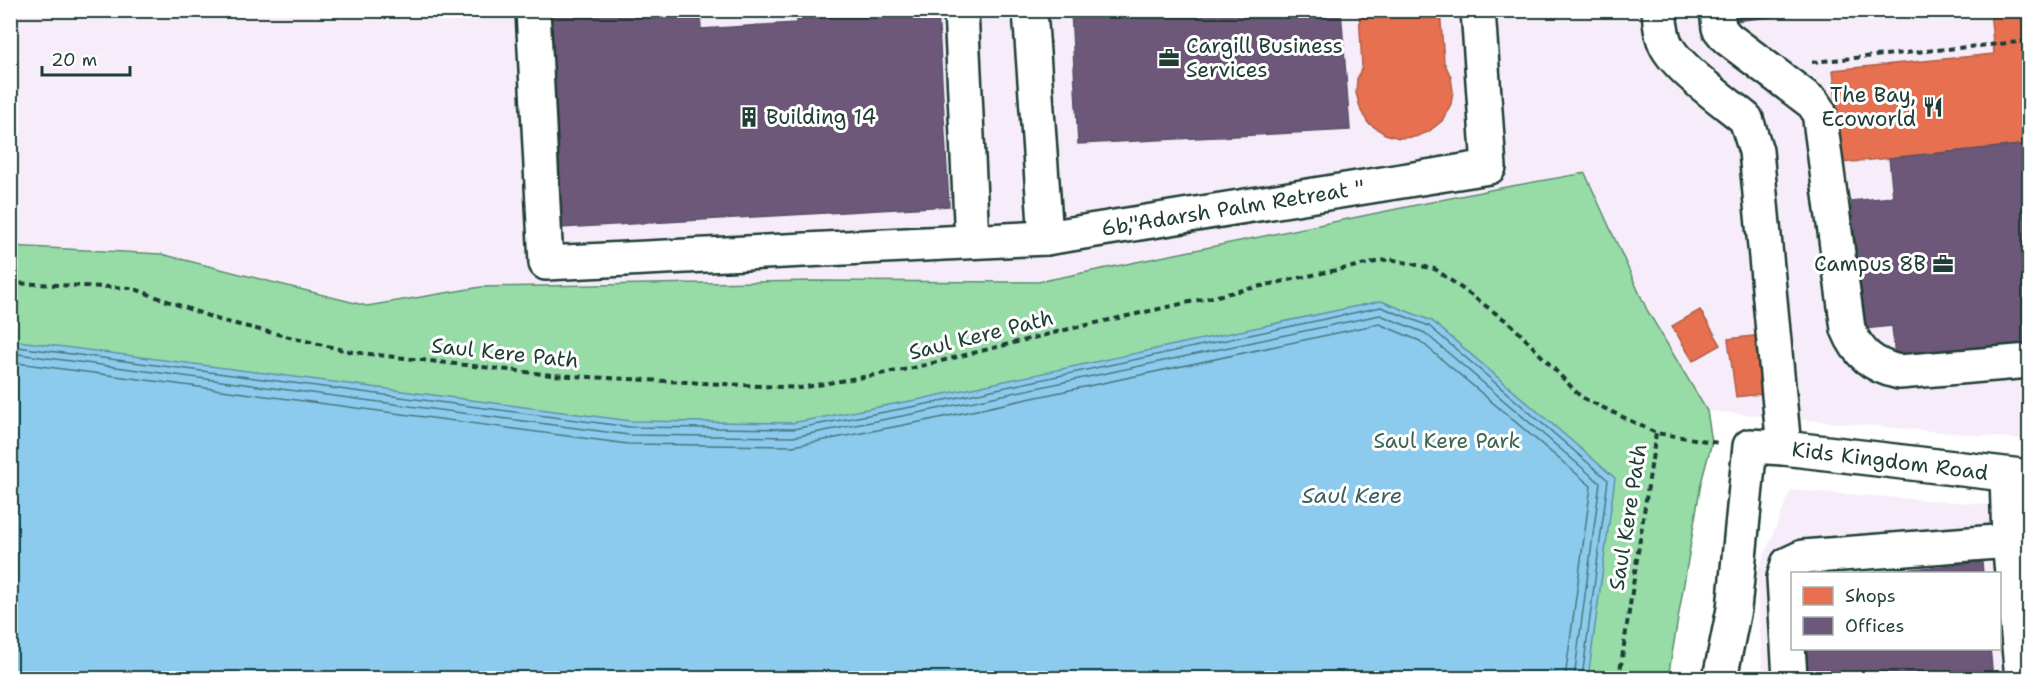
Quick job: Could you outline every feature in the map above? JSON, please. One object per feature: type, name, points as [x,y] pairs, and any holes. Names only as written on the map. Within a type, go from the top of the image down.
[{"type":"street","points":[[533,10],[546,262],[1046,238],[1030,10]]},
{"type":"street","points":[[961,10],[972,241]]},
{"type":"street","name":"6b,\"Adarsh Palm Retreat \"","points":[[1046,238],[1489,167],[1478,10]]},
{"type":"street","points":[[1659,10],[1666,45],[1677,60],[1746,119],[1751,131],[1756,151],[1784,448]]},
{"type":"street","points":[[1717,10],[1719,28],[1727,38],[1813,103],[1819,112],[1848,329],[1860,352],[1884,369],[1899,372],[2030,361]]},
{"type":"street","points":[[1720,678],[1734,609],[1750,446]]},
{"type":"street","name":"Kids Kingdom Road","points":[[1750,446],[2018,476]]},
{"type":"street","points":[[2018,476],[2008,541],[2022,678]]},
{"type":"street","points":[[1790,678],[1784,578],[1788,564],[1803,557],[2008,541]]},
{"type":"path","points":[[1811,62],[2030,41]]},
{"type":"path","name":"Saul Kere Path","points":[[10,283],[132,288],[219,320],[352,352],[552,375],[800,388],[909,369],[1069,328],[1390,259],[1435,269],[1512,325],[1581,398],[1656,433],[1619,678]]},
{"type":"path","points":[[1656,433],[1750,446]]},
{"type":"shaded area","points":[[10,11],[2029,11],[2029,440],[1707,411],[1647,310],[1584,173],[1038,282],[813,281],[481,287],[367,306],[161,254],[11,246]]},
{"type":"shaded area","points":[[1791,490],[2026,507],[2030,548],[2029,678],[1763,678],[1756,575]]},
{"type":"green space","name":"Saul Kere","points":[[1585,173],[1647,310],[1707,411],[1712,442],[1701,483],[1668,678],[11,678],[10,246],[161,254],[367,306],[481,287],[813,281],[1038,282],[1495,189]]},
{"type":"water","name":"Saul Kere","points":[[1381,301],[1432,321],[1615,478],[1588,678],[11,678],[11,340],[631,421],[792,423],[921,399]]},
{"type":"building: Shops","points":[[1359,10],[1440,10],[1444,62],[1451,77],[1453,91],[1451,104],[1442,121],[1428,132],[1415,137],[1399,138],[1385,134],[1368,123],[1361,111],[1356,93],[1357,79],[1362,67]]},
{"type":"building: Shops","name":"The Bay, Ecoworld","points":[[1990,10],[2030,10],[2030,144],[1842,163],[1833,70],[1994,54]]},
{"type":"building: Shops","points":[[1700,310],[1721,345],[1693,361],[1672,326]]},
{"type":"building: Shops","points":[[1761,335],[1769,393],[1736,397],[1728,339]]},
{"type":"building: Offices","name":"Building 14","points":[[548,10],[700,10],[701,29],[797,23],[797,10],[938,10],[949,206],[560,228]]},
{"type":"building: Offices","points":[[1071,10],[1341,10],[1350,130],[1078,144]]},
{"type":"building: Offices","points":[[1734,10],[1831,10],[1735,21]]},
{"type":"building: Offices","points":[[1917,10],[1956,10],[1918,15]]},
{"type":"building: Offices","name":"Campus 8B","points":[[2030,144],[2030,355],[1896,368],[1892,326],[1864,329],[1851,201],[1893,197],[1889,158]]},
{"type":"building: Offices","points":[[1982,562],[1983,572],[1884,572]]},
{"type":"building: Offices","points":[[1803,650],[1990,650],[1993,678],[1806,678]]},
{"type":"place","name":"Cargill Business Services","points":[[1169,58]]},
{"type":"place","name":"The Bay, Ecoworld","points":[[1933,107]]},
{"type":"place","name":"Building 14","points":[[749,117]]},
{"type":"place","name":"Campus 8B","points":[[1943,264]]},
{"type":"park label","name":"Saul Kere Park","points":[[1447,441]]}]
